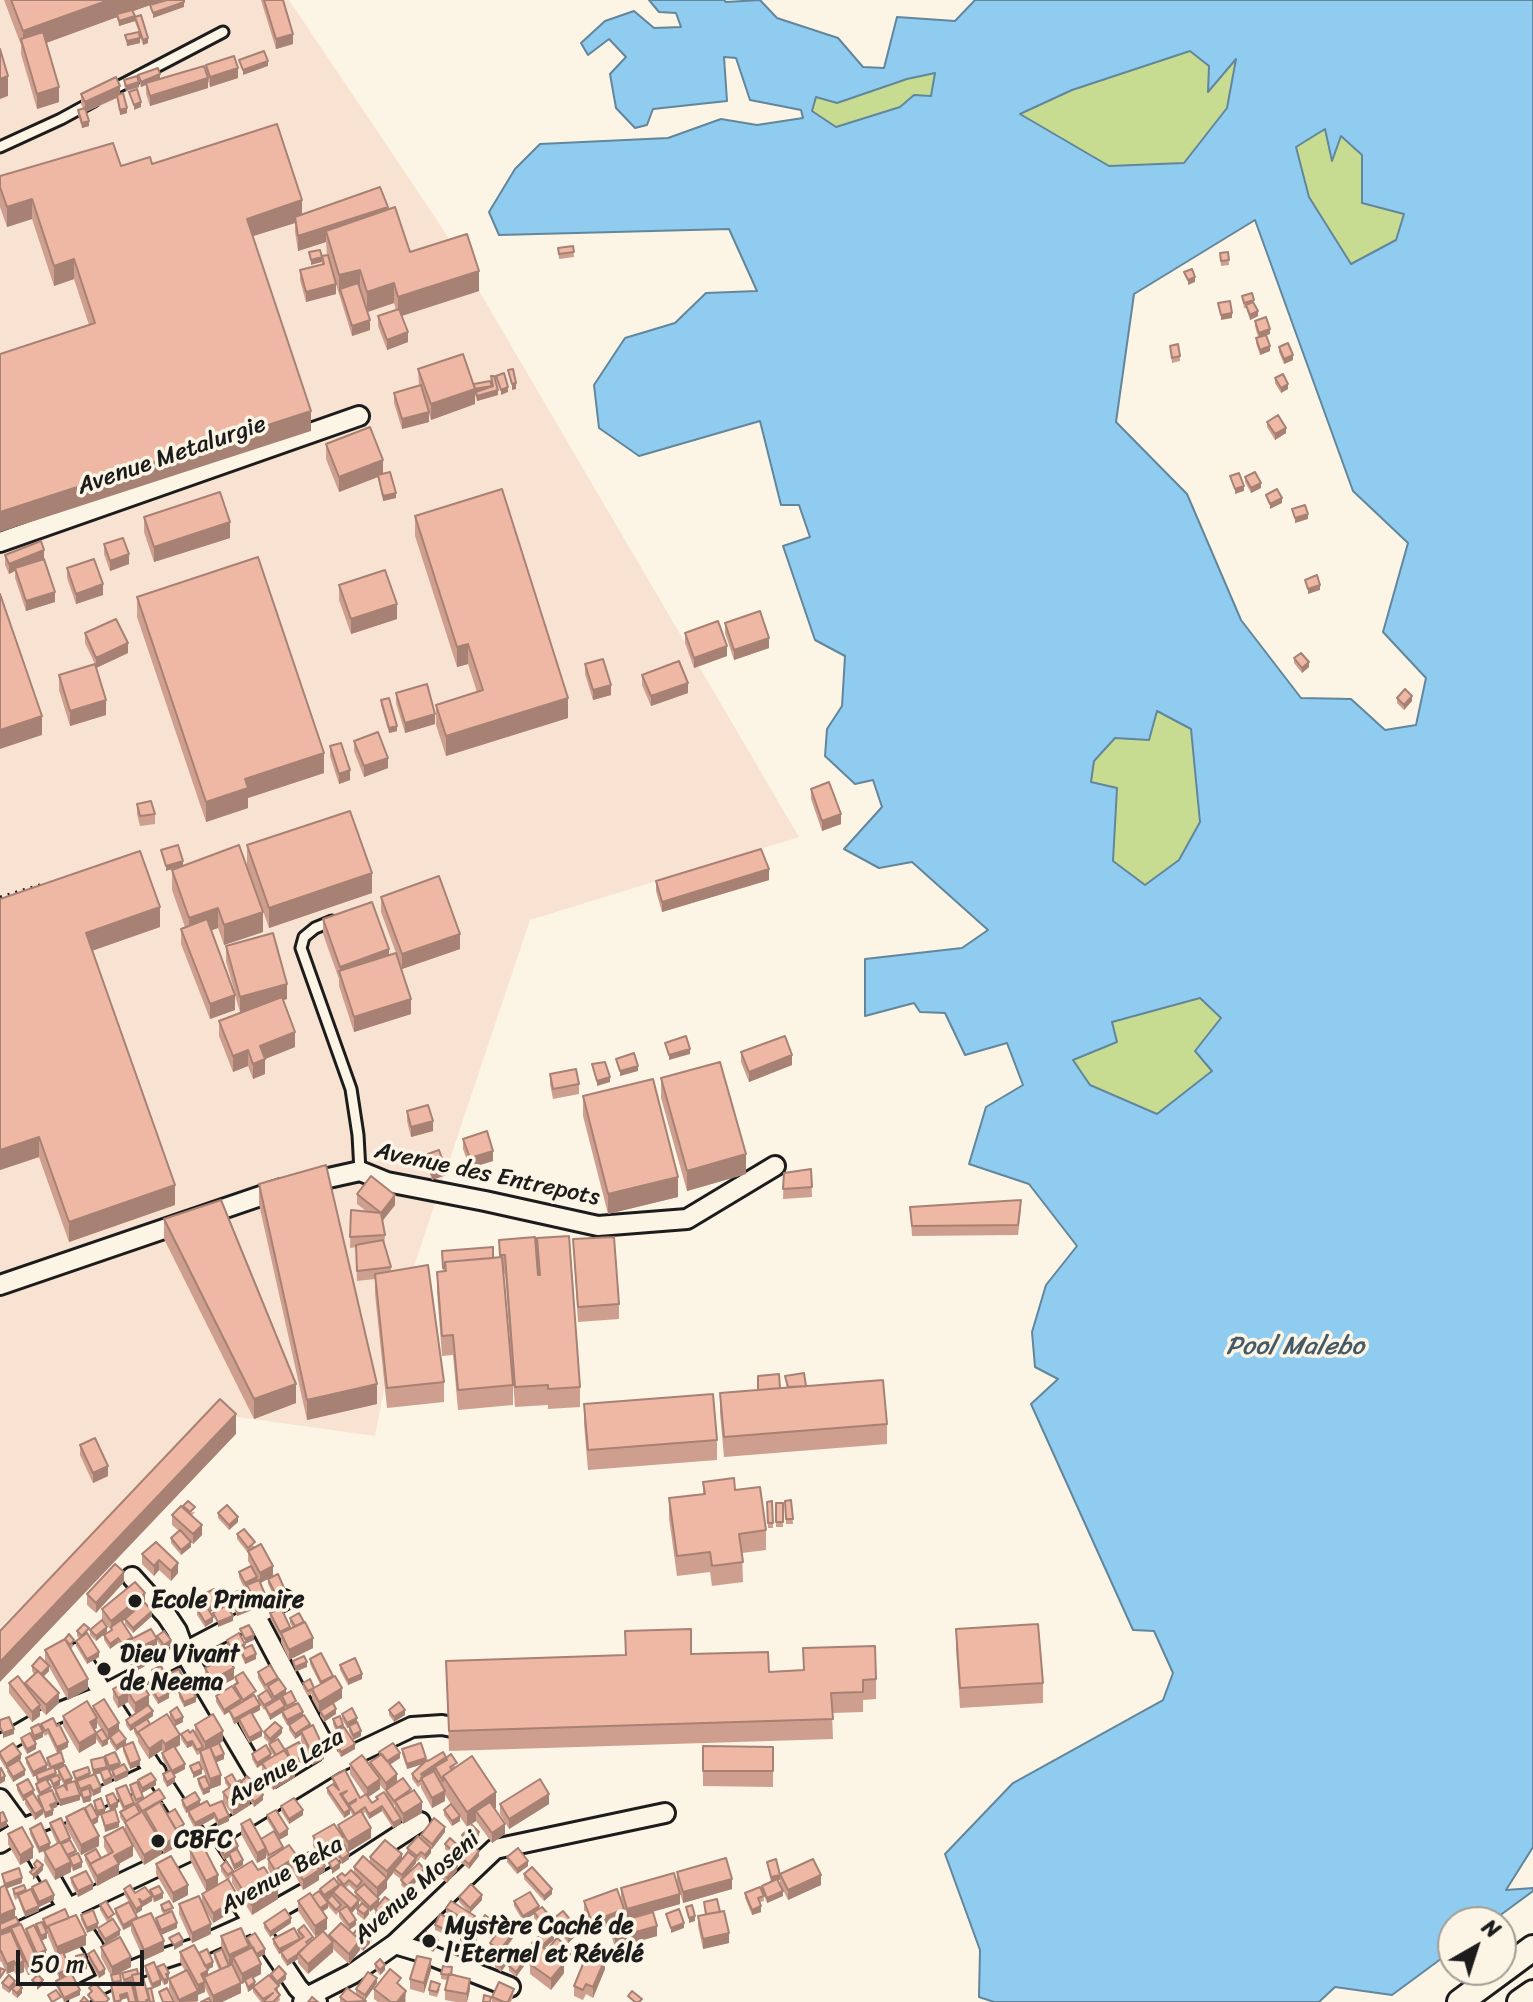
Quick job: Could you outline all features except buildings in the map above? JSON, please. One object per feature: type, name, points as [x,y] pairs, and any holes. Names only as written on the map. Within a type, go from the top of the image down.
[{"type":"street","name":"Avenue Metalurgie","points":[[0,542],[359,416]]},
{"type":"street","name":"Avenue des Entrepots","points":[[0,1285],[272,1191],[360,1171],[387,1182],[598,1226],[687,1219],[775,1166]]},
{"type":"street","points":[[132,1577],[177,1631],[185,1653],[273,1802]]},
{"type":"street","points":[[0,1745],[48,1717],[105,1694],[284,1600]]},
{"type":"street","points":[[255,1615],[334,1764]]},
{"type":"street","points":[[77,1653],[202,1845],[309,2000]]},
{"type":"street","name":"Avenue Leza","points":[[0,1941],[202,1845],[334,1764],[412,1727],[442,1725],[473,1731]]},
{"type":"street","points":[[0,1843],[22,1829],[156,1772]]},
{"type":"street","points":[[0,1799],[22,1829],[93,1946],[109,1980]]},
{"type":"street","name":"Avenue Moseni","points":[[309,2000],[395,1944],[495,1849],[665,1813]]},
{"type":"street","name":"Avenue Beka","points":[[78,2002],[85,1992],[109,1980],[196,1948],[254,1922],[343,1872],[420,1822]]},
{"type":"street","points":[[395,1944],[510,1987]]},
{"type":"street","points":[[1460,2002],[1533,1948]]},
{"type":"street","points":[[1520,2002],[1533,1993]]},
{"type":"lane","points":[[0,147],[61,119],[223,32]]},
{"type":"lane","points":[[343,916],[315,928],[304,937],[301,948],[351,1089],[360,1171]]},
{"type":"path","points":[[0,897],[44,884]]},
{"type":"shaded area","points":[[0,0],[289,0],[441,226],[799,837],[530,920],[400,1308],[375,1436],[216,1414],[0,1628]]},
{"type":"green space","points":[[1190,51],[1210,66],[1208,90],[1237,57],[1227,108],[1184,163],[1109,166],[1019,114],[1072,90]]},
{"type":"green space","points":[[935,72],[931,96],[914,95],[900,107],[836,127],[812,111],[816,97]]},
{"type":"green space","points":[[1325,128],[1332,159],[1341,135],[1362,155],[1362,203],[1404,214],[1396,240],[1350,264],[1309,197],[1296,146]]},
{"type":"green space","points":[[1157,710],[1191,729],[1200,822],[1179,860],[1145,885],[1113,861],[1117,789],[1091,782],[1094,761],[1115,737]]},
{"type":"green space","points":[[1200,998],[1222,1018],[1212,1071],[1157,1114],[1090,1085],[1073,1060],[1116,1042],[1111,1022]]},
{"type":"water","name":"Pool Malebo","points":[[649,0],[760,0],[777,18],[838,38],[863,67],[884,68],[897,17],[955,21],[975,0],[1533,0],[1533,1847],[1506,1890],[1533,1888],[1533,1891],[1513,1906],[1437,1906],[1437,1962],[1392,1995],[1335,1987],[1319,2002],[994,2002],[979,1997],[980,1950],[945,1854],[1013,1783],[1163,1700],[1173,1673],[1154,1631],[1133,1630],[1031,1404],[1058,1379],[1035,1367],[1032,1332],[1046,1285],[1077,1246],[1029,1184],[969,1164],[986,1107],[1023,1085],[1007,1043],[965,1055],[945,1013],[920,1012],[914,1003],[865,1016],[865,959],[962,948],[988,930],[912,862],[879,868],[844,849],[882,807],[873,780],[855,784],[825,756],[827,729],[842,706],[845,656],[815,640],[783,546],[810,537],[799,505],[781,505],[760,421],[639,456],[599,428],[594,385],[625,338],[675,323],[706,293],[757,291],[729,229],[499,235],[489,212],[515,169],[540,144],[668,138],[721,119],[757,125],[803,118],[801,110],[750,100],[736,58],[724,57],[727,101],[653,109],[647,125],[635,128],[616,108],[610,74],[626,57],[609,39],[588,55],[581,43],[605,21],[634,11],[654,28],[681,27],[676,13],[659,12]],"holes":[[[1190,51],[1209,66],[1208,92],[1236,59],[1227,108],[1184,163],[1109,166],[1020,114],[1072,90]],[[935,73],[931,96],[914,95],[900,107],[836,127],[812,111],[816,97],[837,103],[907,79]],[[1325,129],[1332,161],[1341,136],[1362,155],[1362,203],[1404,214],[1396,240],[1351,264],[1309,197],[1296,147]],[[1255,220],[1353,491],[1408,543],[1383,632],[1426,678],[1416,725],[1385,730],[1351,699],[1301,698],[1241,620],[1187,494],[1116,422],[1134,294]],[[1157,711],[1191,729],[1200,822],[1179,860],[1145,885],[1113,861],[1117,788],[1091,782],[1094,761],[1115,738],[1149,740]],[[1200,998],[1221,1018],[1195,1051],[1212,1071],[1157,1114],[1090,1085],[1073,1060],[1117,1042],[1112,1022]]]},
{"type":"place","name":"Ecole Primaire","points":[[135,1601]]},
{"type":"place","name":"Dieu Vivant de Neema","points":[[104,1669]]},
{"type":"place","name":"CBFC","points":[[158,1841]]},
{"type":"place","name":"Mystère Caché de l'Eternel et Révélé","points":[[429,1941]]}]
